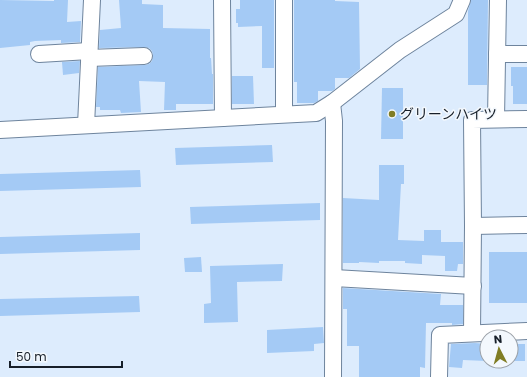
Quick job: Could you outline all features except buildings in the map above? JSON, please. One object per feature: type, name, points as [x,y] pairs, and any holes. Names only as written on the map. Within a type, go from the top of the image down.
[{"type":"street","points":[[86,125],[92,0]]},
{"type":"street","points":[[222,0],[223,118]]},
{"type":"street","points":[[284,0],[284,114]]},
{"type":"street","points":[[0,130],[316,113],[400,50],[456,14],[462,0]]},
{"type":"street","points":[[496,119],[498,0]]},
{"type":"street","points":[[38,54],[144,56]]},
{"type":"street","points":[[497,54],[527,54]]},
{"type":"street","points":[[332,102],[334,121],[333,377]]},
{"type":"street","points":[[472,333],[474,226],[472,120],[527,119]]},
{"type":"street","points":[[474,226],[527,225]]},
{"type":"street","points":[[334,278],[473,286]]},
{"type":"street","points":[[439,377],[440,336],[527,331]]},
{"type":"place","name":"グリーンハイツ","points":[[392,114]]}]
